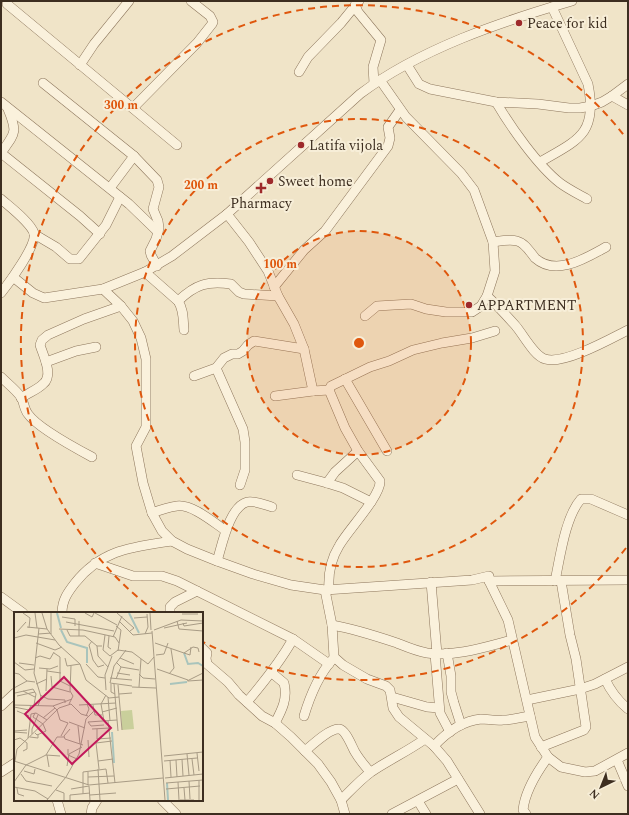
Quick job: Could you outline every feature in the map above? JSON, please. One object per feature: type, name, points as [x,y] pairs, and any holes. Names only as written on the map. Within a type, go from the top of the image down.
[{"type":"street","points":[[80,65],[94,44],[129,1]]},
{"type":"street","points":[[133,108],[197,43],[212,24],[213,22],[210,16],[191,1]]},
{"type":"street","points":[[13,277],[33,293],[44,298],[103,289],[145,272],[172,256],[228,214],[360,94],[377,82],[407,65],[486,28],[572,1]]},
{"type":"street","points":[[1,12],[9,2],[80,65],[177,145]]},
{"type":"street","points":[[298,72],[308,57],[341,23],[357,3]]},
{"type":"street","points":[[357,3],[358,12],[381,40],[372,67],[377,82],[418,130],[461,173],[474,190],[493,242],[495,271],[488,296],[481,306],[472,312],[446,312],[426,309],[411,304],[376,306],[365,316]]},
{"type":"street","points":[[540,162],[568,146],[580,135],[589,121],[591,106],[588,84],[552,7]]},
{"type":"street","points":[[407,65],[419,84],[430,90],[496,102],[538,104],[569,108],[591,106],[612,96],[628,84]]},
{"type":"street","points":[[43,83],[134,156],[157,180],[158,187],[153,209],[158,221],[158,232],[150,251],[157,266]]},
{"type":"street","points":[[612,96],[628,105]]},
{"type":"street","points":[[496,102],[540,162],[560,183],[587,199]]},
{"type":"street","points":[[4,105],[110,188],[158,232]]},
{"type":"street","points":[[4,105],[14,123],[14,134],[1,153],[80,216],[100,234]]},
{"type":"street","points":[[276,292],[304,250],[325,231],[384,150],[390,138],[388,127],[400,110]]},
{"type":"street","points":[[110,188],[134,156]]},
{"type":"street","points":[[1,199],[29,225],[34,234],[56,247],[70,259],[79,259],[106,225],[120,197]]},
{"type":"street","points":[[228,214],[268,271],[276,292],[294,324],[304,349],[313,391]]},
{"type":"street","points":[[1,293],[13,277],[33,243],[34,234]]},
{"type":"street","points":[[493,242],[518,241],[541,262],[558,266],[575,263],[606,247]]},
{"type":"street","points":[[145,272],[178,301],[183,313],[184,330]]},
{"type":"street","points":[[178,301],[189,291],[200,285],[221,283],[231,284],[239,292],[244,294],[276,292]]},
{"type":"street","points":[[103,289],[121,306],[133,321],[141,338],[146,359],[146,427],[136,446],[143,483],[152,512],[162,531],[172,541],[187,549],[253,574],[291,585],[327,590],[472,580],[489,576],[489,581],[508,620],[535,737],[548,757],[561,767],[585,772],[595,771],[628,753]]},
{"type":"street","points":[[488,296],[516,326],[537,354],[544,359],[554,360],[565,358],[628,330]]},
{"type":"street","points":[[21,398],[44,384],[48,379],[46,362],[40,345],[42,340],[48,335],[84,319],[121,306]]},
{"type":"street","points":[[329,390],[331,386],[370,367],[389,361],[414,350],[472,338],[495,331]]},
{"type":"street","points":[[194,376],[216,368],[224,358],[232,354],[243,352],[248,345],[254,341],[304,349]]},
{"type":"street","points":[[46,362],[76,351],[96,347]]},
{"type":"street","points":[[216,368],[242,429],[245,442],[245,470],[240,485]]},
{"type":"street","points":[[1,377],[21,398],[28,414],[41,426],[76,449],[92,457]]},
{"type":"street","points":[[345,379],[387,451]]},
{"type":"street","points":[[275,396],[329,390]]},
{"type":"street","points":[[304,716],[310,697],[324,670],[332,661],[332,625],[327,590],[332,562],[338,546],[371,502],[380,486],[380,481],[358,452],[345,428],[329,390]]},
{"type":"street","points":[[326,483],[335,472],[358,452]]},
{"type":"street","points":[[297,476],[343,488],[371,502]]},
{"type":"street","points":[[541,747],[584,730],[586,727],[576,660],[558,581],[567,529],[577,503],[581,499],[591,499],[628,515]]},
{"type":"street","points":[[217,561],[228,522],[240,506],[248,501],[272,507]]},
{"type":"street","points":[[152,512],[178,505],[191,508],[225,530]]},
{"type":"street","points":[[62,612],[66,595],[95,563],[109,555],[124,550],[172,541]]},
{"type":"street","points":[[95,563],[133,576],[162,576],[177,581],[293,639],[367,679],[386,686],[390,690],[393,708],[399,717],[434,746],[446,761],[480,814]]},
{"type":"street","points":[[489,581],[628,580]]},
{"type":"street","points":[[431,582],[439,708],[450,732]]},
{"type":"street","points":[[170,612],[170,608],[175,602],[197,591]]},
{"type":"street","points":[[1,597],[22,612]]},
{"type":"street","points":[[332,625],[355,629],[413,650],[436,654],[478,649],[512,640]]},
{"type":"street","points":[[246,702],[272,673],[293,639]]},
{"type":"street","points":[[203,649],[207,653],[204,666],[228,682],[246,702],[262,716],[275,723],[318,764],[331,782],[341,800],[345,814]]},
{"type":"street","points":[[447,653],[451,676],[452,697],[461,725]]},
{"type":"street","points":[[527,700],[580,689],[605,679],[628,667]]},
{"type":"street","points":[[272,673],[284,683],[286,694],[284,705],[275,723]]},
{"type":"street","points":[[605,679],[611,692],[618,701],[628,709]]},
{"type":"street","points":[[1,706],[14,694]]},
{"type":"street","points":[[392,697],[427,707],[439,708]]},
{"type":"street","points":[[434,746],[450,732],[461,725],[482,719],[504,720],[530,716]]},
{"type":"street","points":[[305,751],[332,731],[339,729],[347,736],[355,753],[370,772]]},
{"type":"street","points":[[341,800],[370,772],[425,739]]},
{"type":"street","points":[[526,814],[523,810],[528,792],[539,769],[548,757]]},
{"type":"street","points":[[617,760],[628,786]]},
{"type":"street","points":[[1,772],[14,764]]},
{"type":"street","points":[[392,814],[458,779]]},
{"type":"street","points":[[57,801],[61,814]]},
{"type":"street","points":[[90,814],[96,801]]},
{"type":"street","points":[[163,801],[176,814]]},
{"type":"street","points":[[418,801],[426,814]]},
{"type":"place","name":"Peace for kid","points":[[519,23]]},
{"type":"place","name":"Latifa vijola","points":[[301,145]]},
{"type":"place","name":"Sweet home","points":[[270,181]]},
{"type":"place","name":"Pharmacy","points":[[261,188]]},
{"type":"place","name":"APPARTMENT","points":[[469,305]]}]
